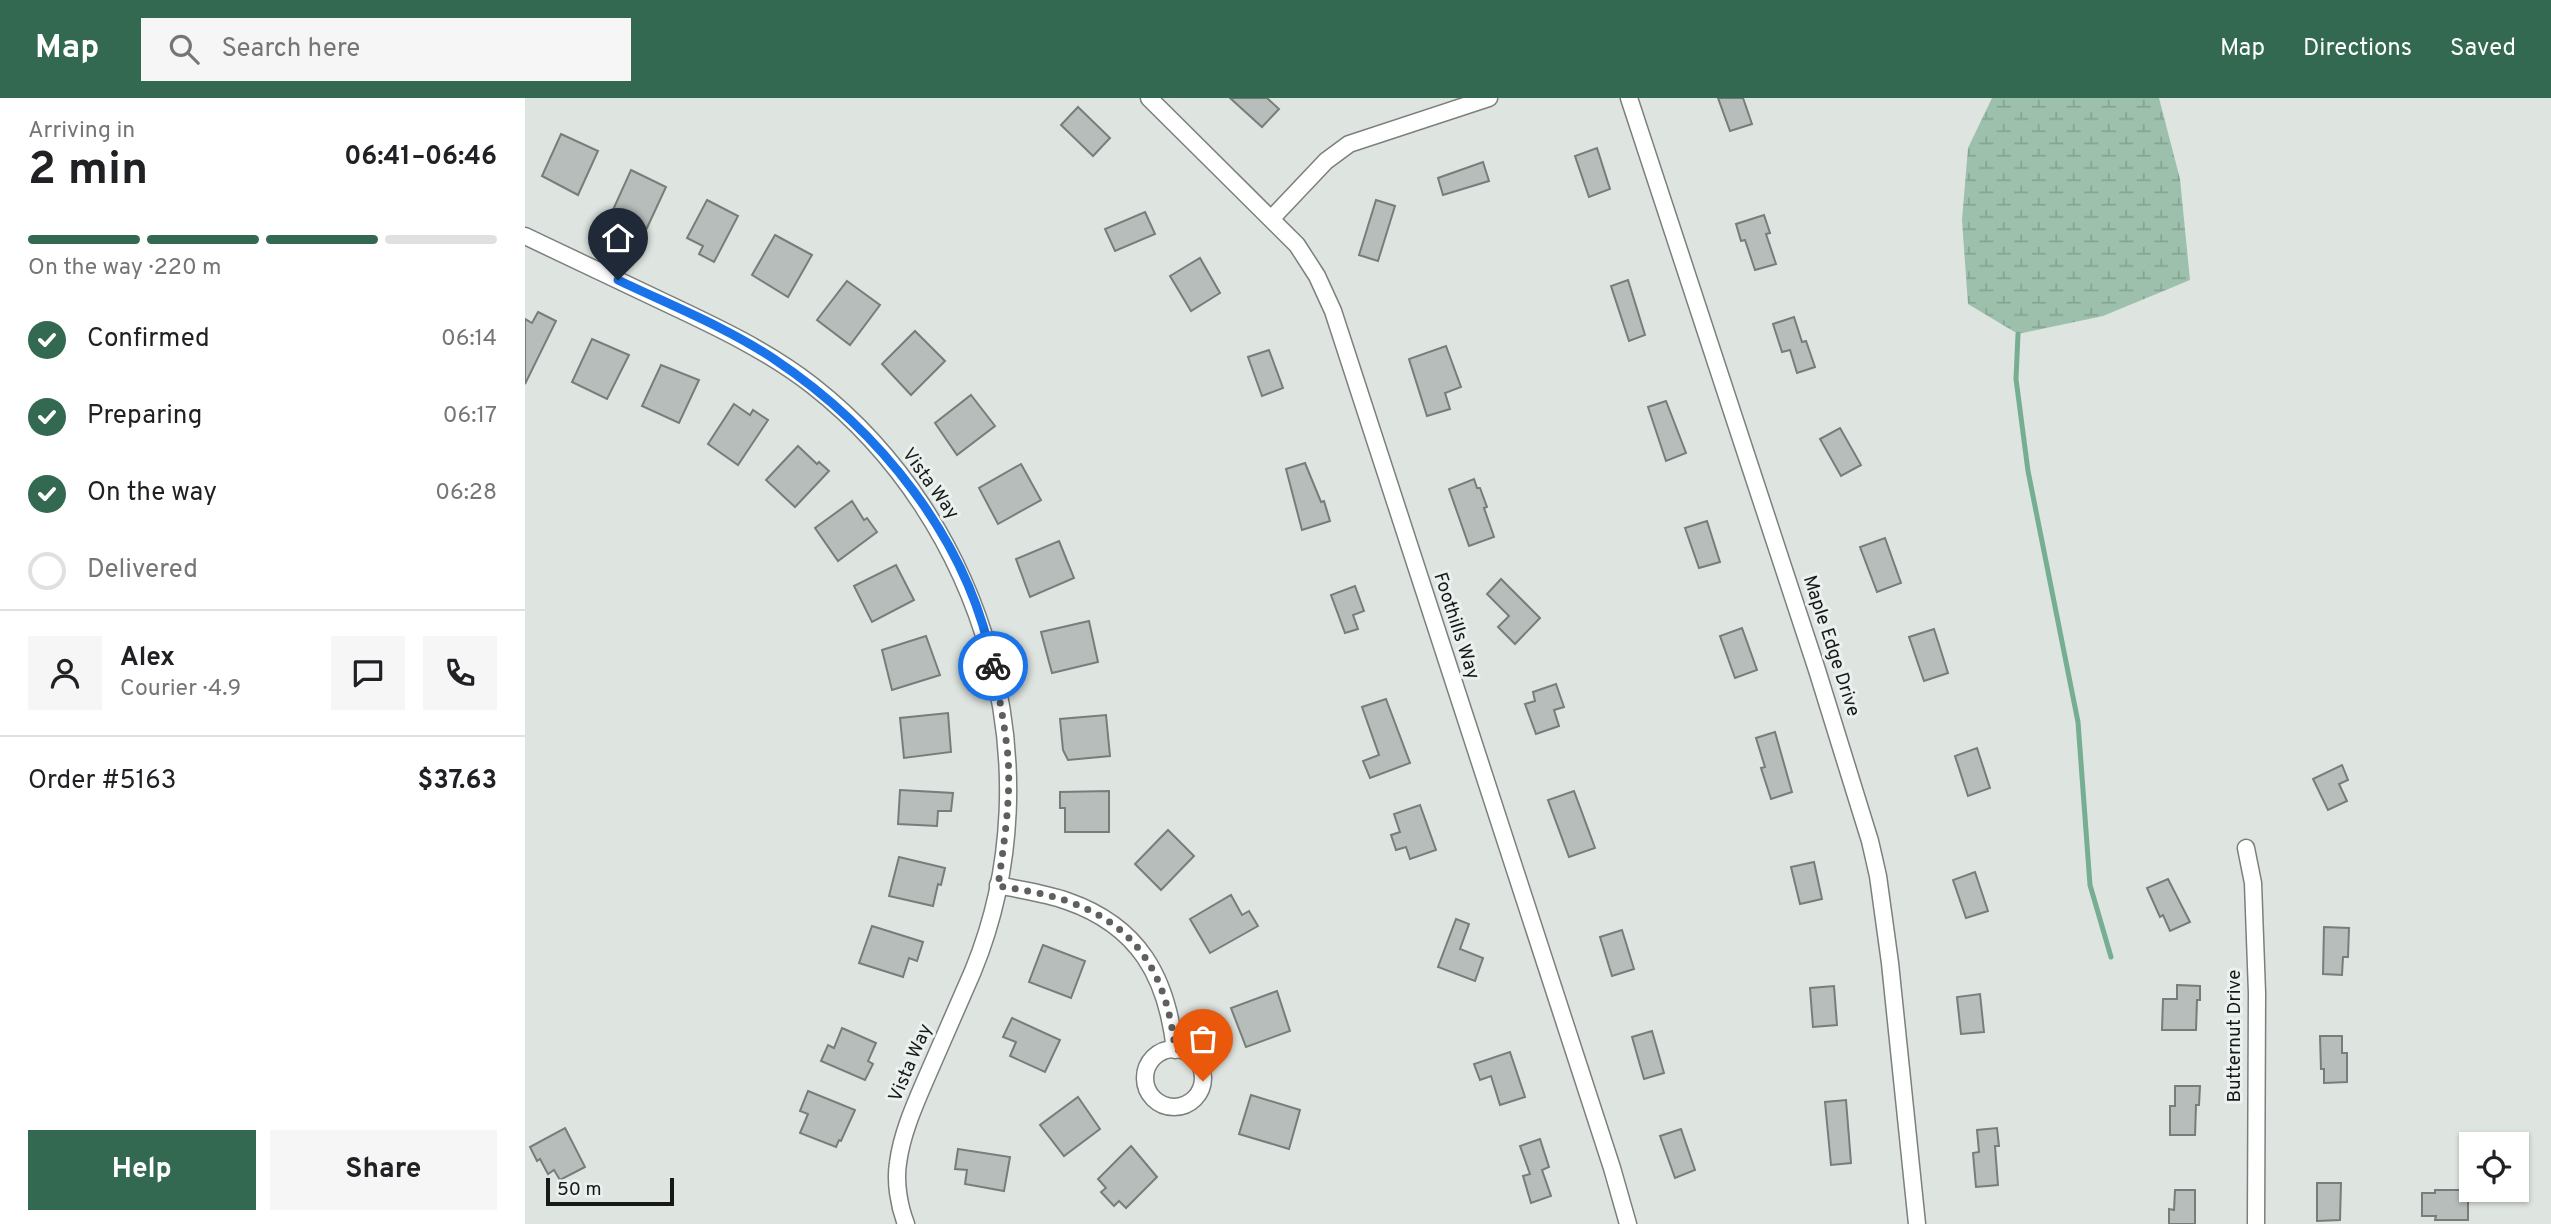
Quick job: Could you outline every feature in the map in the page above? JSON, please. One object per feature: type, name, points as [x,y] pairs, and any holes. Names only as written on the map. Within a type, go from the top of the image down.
[{"type":"street","name":"Foothills Way","points":[[1149,98],[1297,245],[1317,276],[1333,311],[1628,1224]]},
{"type":"street","points":[[1272,218],[1326,161],[1349,144],[1489,98]]},
{"type":"street","name":"Maple Edge Drive","points":[[1629,98],[1800,618],[1870,841],[1878,876],[1890,963],[1917,1224]]},
{"type":"street","name":"Vista Way","points":[[525,236],[734,335],[772,357],[813,386],[863,431],[895,467],[923,506],[961,572],[977,610],[991,652],[1000,702],[1008,759],[1008,802],[998,886],[977,960],[906,1130],[898,1163],[898,1190],[906,1224]]},
{"type":"street","name":"Butternut Drive","points":[[2246,848],[2253,883],[2257,993],[2256,1224]]},
{"type":"street","points":[[998,886],[1065,900],[1099,914],[1127,936],[1150,962],[1159,979],[1171,1019],[1175,1049]]},
{"type":"green space","points":[[1992,98],[2159,98],[2180,179],[2190,280],[2103,316],[2018,334],[1968,304],[1962,220],[1968,148]]},
{"type":"building","points":[[1230,98],[1267,98],[1279,109],[1262,127]]},
{"type":"building","points":[[1718,98],[1743,98],[1752,124],[1730,131]]},
{"type":"building","points":[[1078,107],[1110,138],[1093,156],[1061,125]]},
{"type":"building","points":[[561,134],[598,151],[578,195],[542,176]]},
{"type":"building","points":[[1597,148],[1610,189],[1589,197],[1575,156]]},
{"type":"building","points":[[1483,162],[1489,181],[1443,195],[1438,178]]},
{"type":"building","points":[[631,170],[666,187],[646,230],[612,212]]},
{"type":"building","points":[[707,200],[738,216],[714,262],[699,254],[703,246],[687,238]]},
{"type":"building","points":[[1376,200],[1395,206],[1378,261],[1359,255]]},
{"type":"building","points":[[1145,212],[1155,234],[1115,251],[1105,229]]},
{"type":"building","points":[[1764,215],[1770,233],[1766,234],[1776,264],[1755,270],[1745,240],[1741,241],[1736,224]]},
{"type":"building","points":[[775,235],[812,255],[788,297],[752,275]]},
{"type":"building","points":[[1200,258],[1220,293],[1191,311],[1170,276]]},
{"type":"building","points":[[1628,280],[1645,335],[1629,341],[1611,286]]},
{"type":"building","points":[[847,281],[880,305],[850,345],[817,320]]},
{"type":"building","points":[[538,312],[556,321],[525,384],[525,319],[532,323]]},
{"type":"building","points":[[1794,317],[1802,342],[1806,341],[1815,367],[1797,373],[1790,350],[1782,352],[1773,324]]},
{"type":"building","points":[[915,331],[945,361],[911,395],[882,364]]},
{"type":"building","points":[[592,339],[629,355],[607,399],[572,382]]},
{"type":"building","points":[[1446,346],[1461,387],[1445,393],[1450,409],[1427,416],[1409,359]]},
{"type":"building","points":[[1269,350],[1283,388],[1262,396],[1248,357]]},
{"type":"building","points":[[661,365],[699,380],[679,423],[642,406]]},
{"type":"building","points":[[971,395],[995,426],[957,455],[935,423]]},
{"type":"building","points":[[1666,401],[1686,453],[1666,461],[1648,407]]},
{"type":"building","points":[[734,404],[750,415],[753,410],[768,420],[738,465],[708,444]]},
{"type":"building","points":[[1840,428],[1861,465],[1841,476],[1820,439]]},
{"type":"building","points":[[798,446],[829,471],[795,507],[766,480]]},
{"type":"building","points":[[1305,463],[1321,502],[1324,501],[1330,521],[1302,530],[1286,469]]},
{"type":"building","points":[[1021,464],[1041,500],[998,524],[979,488]]},
{"type":"building","points":[[1474,479],[1487,507],[1484,508],[1494,537],[1469,546],[1449,489]]},
{"type":"building","points":[[852,501],[864,520],[867,518],[877,532],[838,561],[815,528]]},
{"type":"building","points":[[1707,521],[1720,562],[1699,568],[1685,528]]},
{"type":"building","points":[[1885,538],[1901,583],[1877,592],[1860,547]]},
{"type":"building","points":[[1059,541],[1074,578],[1030,597],[1016,559]]},
{"type":"building","points":[[896,565],[914,600],[872,622],[854,586]]},
{"type":"building","points":[[1501,579],[1540,618],[1515,644],[1498,627],[1509,616],[1487,594]]},
{"type":"building","points":[[1355,586],[1364,611],[1353,615],[1358,629],[1345,633],[1331,595]]},
{"type":"building","points":[[1089,621],[1098,662],[1052,673],[1041,632]]},
{"type":"building","points":[[1742,628],[1757,670],[1735,678],[1720,636]]},
{"type":"building","points":[[1934,629],[1948,673],[1924,681],[1909,637]]},
{"type":"building","points":[[926,636],[940,675],[892,690],[882,650]]},
{"type":"building","points":[[1556,684],[1564,707],[1554,710],[1559,726],[1536,734],[1525,704],[1535,701],[1533,692]]},
{"type":"building","points":[[1386,699],[1410,763],[1370,778],[1363,761],[1379,755],[1362,707]]},
{"type":"building","points":[[948,713],[951,752],[904,758],[900,718]]},
{"type":"building","points":[[1106,715],[1110,756],[1068,760],[1063,750],[1060,719]]},
{"type":"building","points":[[1775,732],[1792,792],[1771,799],[1761,768],[1765,767],[1756,738]]},
{"type":"building","points":[[1977,748],[1990,788],[1968,796],[1955,756]]},
{"type":"building","points":[[2342,765],[2348,780],[2339,784],[2347,801],[2328,810],[2313,779]]},
{"type":"building","points":[[900,790],[953,793],[951,811],[938,811],[937,826],[898,824]]},
{"type":"building","points":[[1109,791],[1109,832],[1065,832],[1065,808],[1060,808],[1060,792]]},
{"type":"building","points":[[1574,791],[1595,848],[1569,857],[1548,800]]},
{"type":"building","points":[[1420,805],[1436,850],[1410,859],[1406,847],[1396,850],[1391,835],[1400,832],[1394,814]]},
{"type":"building","points":[[1168,830],[1194,856],[1161,890],[1135,864]]},
{"type":"building","points":[[899,857],[945,868],[933,906],[889,896]]},
{"type":"building","points":[[1814,862],[1822,899],[1800,904],[1791,867]]},
{"type":"building","points":[[1975,872],[1988,911],[1966,918],[1953,880]]},
{"type":"building","points":[[2168,879],[2190,922],[2170,931],[2163,915],[2160,917],[2147,888]]},
{"type":"building","points":[[1231,895],[1242,915],[1249,911],[1258,926],[1210,953],[1190,919]]},
{"type":"building","points":[[1456,919],[1469,924],[1460,949],[1483,958],[1475,981],[1438,967]]},
{"type":"building","points":[[872,926],[923,942],[917,961],[909,958],[903,977],[859,963]]},
{"type":"building","points":[[2324,927],[2349,928],[2348,957],[2343,957],[2342,975],[2323,974]]},
{"type":"building","points":[[1622,930],[1634,969],[1612,976],[1600,937]]},
{"type":"building","points":[[1043,945],[1085,961],[1071,998],[1029,982]]},
{"type":"building","points":[[2177,985],[2200,986],[2196,1030],[2162,1030],[2163,999],[2177,999]]},
{"type":"building","points":[[1834,986],[1837,1025],[1813,1027],[1810,988]]},
{"type":"building","points":[[1277,991],[1290,1031],[1246,1047],[1231,1008]]},
{"type":"building","points":[[1980,994],[1984,1032],[1961,1034],[1957,997]]},
{"type":"building","points":[[1012,1018],[1060,1040],[1045,1072],[1010,1056],[1016,1042],[1003,1037]]},
{"type":"building","points":[[842,1028],[876,1043],[868,1061],[873,1064],[865,1080],[821,1061],[828,1045],[834,1048]]},
{"type":"building","points":[[1652,1031],[1664,1073],[1644,1079],[1632,1037]]},
{"type":"building","points":[[2320,1036],[2342,1036],[2342,1053],[2347,1053],[2347,1082],[2324,1083]]},
{"type":"building","points":[[1510,1052],[1525,1097],[1500,1105],[1491,1076],[1480,1080],[1474,1064]]},
{"type":"building","points":[[2175,1086],[2200,1086],[2195,1135],[2170,1135],[2170,1106],[2175,1106]]},
{"type":"building","points":[[808,1091],[855,1110],[836,1147],[800,1133],[808,1114],[800,1111]]},
{"type":"building","points":[[1251,1095],[1300,1110],[1289,1149],[1239,1134]]},
{"type":"building","points":[[1078,1097],[1100,1129],[1064,1156],[1040,1125]]},
{"type":"building","points":[[1846,1100],[1851,1163],[1831,1165],[1825,1102]]},
{"type":"building","points":[[565,1128],[585,1167],[560,1180],[554,1170],[548,1174],[530,1147]]},
{"type":"building","points":[[1997,1128],[1999,1146],[1995,1146],[1998,1185],[1976,1187],[1973,1153],[1979,1152],[1977,1130]]},
{"type":"building","points":[[1681,1129],[1695,1170],[1675,1178],[1660,1136]]},
{"type":"building","points":[[1540,1139],[1549,1167],[1542,1170],[1551,1196],[1531,1203],[1523,1176],[1530,1174],[1520,1146]]},
{"type":"building","points":[[1131,1146],[1157,1177],[1126,1208],[1119,1201],[1114,1206],[1101,1192],[1106,1188],[1098,1179]]},
{"type":"building","points":[[958,1149],[1010,1157],[1004,1191],[965,1184],[967,1170],[955,1169]]},
{"type":"building","points":[[2317,1183],[2341,1183],[2340,1220],[2317,1221]]},
{"type":"building","points":[[2175,1190],[2195,1190],[2195,1224],[2169,1224],[2169,1209],[2174,1210]]},
{"type":"building","points":[[2435,1190],[2459,1190],[2459,1202],[2468,1202],[2468,1220],[2435,1220],[2436,1216],[2422,1216],[2422,1193],[2435,1193]]},
{"type":"waterway","points":[[2018,334],[2016,379],[2028,471],[2078,722],[2090,885],[2111,957]]},
{"type":"way so far","points":[[993,666],[1003,714],[1008,759],[1008,802],[998,886],[1065,900],[1099,914],[1119,928],[1150,962],[1159,979],[1171,1019],[1175,1049],[1184,1051],[1199,1063],[1203,1071],[1203,1081]]},
{"type":"route","points":[[618,280],[734,335],[772,357],[813,386],[863,431],[895,467],[944,538],[977,610],[993,666]]}]
